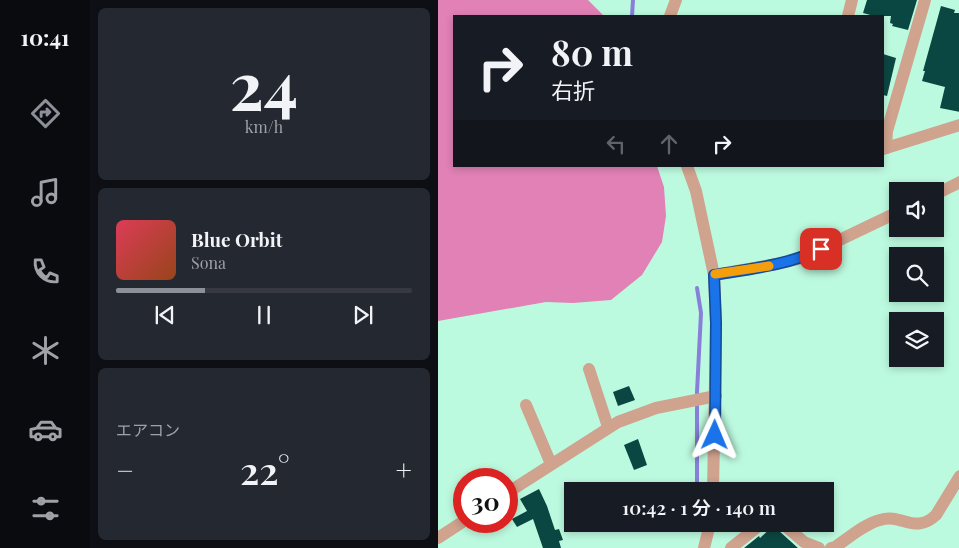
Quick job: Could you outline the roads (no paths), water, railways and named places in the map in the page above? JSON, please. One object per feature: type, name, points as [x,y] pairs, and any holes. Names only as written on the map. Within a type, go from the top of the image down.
[{"type":"street","points":[[670,15],[676,0]]},
{"type":"street","points":[[848,15],[852,0]]},
{"type":"street","points":[[925,0],[887,131],[884,148],[960,125]]},
{"type":"street","points":[[687,167],[696,191],[714,275],[716,396],[713,482]]},
{"type":"street","points":[[944,190],[960,182]]},
{"type":"street","points":[[714,275],[802,258],[889,216]]},
{"type":"street","points":[[589,369],[608,427]]},
{"type":"street","points":[[518,486],[618,422],[656,408],[716,396]]},
{"type":"street","points":[[526,405],[551,464]]},
{"type":"street","points":[[831,548],[836,547],[870,523],[881,519],[897,520],[917,525],[931,519],[936,515],[960,476]]},
{"type":"street","points":[[438,538],[453,528]]},
{"type":"street","points":[[704,548],[708,532]]},
{"type":"street","points":[[732,548],[751,532]]},
{"type":"street","points":[[792,532],[804,542],[819,548]]},
{"type":"waterway","points":[[632,15],[633,0]]},
{"type":"waterway","points":[[697,288],[701,313],[697,392],[697,482]]}]
